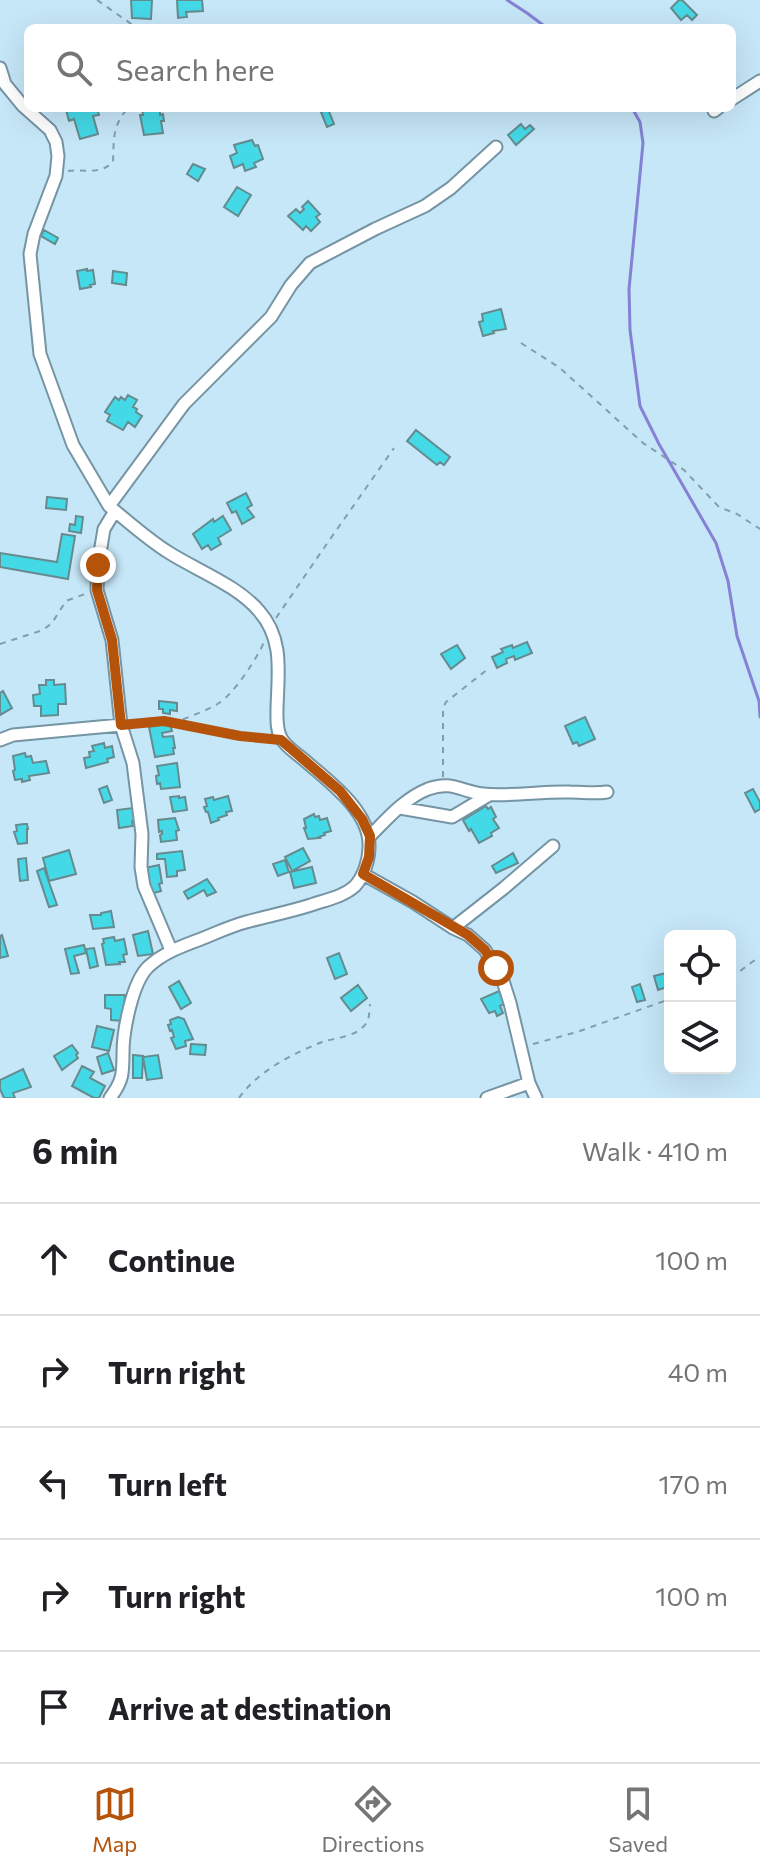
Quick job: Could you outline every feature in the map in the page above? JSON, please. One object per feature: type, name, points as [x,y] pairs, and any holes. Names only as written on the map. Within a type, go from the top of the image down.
[{"type":"street","points":[[0,68],[5,84],[24,107]]},
{"type":"street","points":[[736,96],[760,81]]},
{"type":"street","points":[[30,112],[50,130],[58,156],[56,176],[34,234],[30,254],[40,354],[73,445],[112,509],[166,551],[233,590],[257,608],[271,626],[279,657],[276,724],[281,740],[340,791],[362,819],[370,836],[369,857],[363,874],[341,896],[244,922],[171,950],[148,967],[136,987],[128,1016],[124,1068],[110,1098]]},
{"type":"street","points":[[171,950],[144,886],[142,834],[133,763],[121,725],[112,640],[97,590],[104,529],[112,509],[184,404],[271,317],[291,285],[310,263],[425,206],[451,188],[496,147]]},
{"type":"street","points":[[0,740],[13,735],[121,725]]},
{"type":"street","points":[[370,836],[413,796],[430,788],[458,786],[481,794],[607,792]]},
{"type":"street","points":[[400,808],[452,817],[490,794]]},
{"type":"street","points":[[453,928],[553,846]]},
{"type":"street","points":[[363,874],[468,935],[485,950],[503,981],[529,1083],[536,1098]]},
{"type":"street","points":[[487,1098],[529,1083]]},
{"type":"path","points":[[97,0],[131,24]]},
{"type":"path","points":[[56,176],[70,170],[99,171],[108,168],[113,162],[114,131],[124,112]]},
{"type":"path","points":[[521,343],[560,368],[643,443],[684,470],[719,507],[760,529]]},
{"type":"path","points":[[172,724],[226,699],[259,653],[271,626],[394,448]]},
{"type":"path","points":[[0,644],[43,630],[52,623],[66,601],[97,590]]},
{"type":"path","points":[[443,786],[443,708],[446,702],[488,669]]},
{"type":"path","points":[[121,725],[164,721],[256,739],[281,740]]},
{"type":"path","points":[[736,974],[760,957]]},
{"type":"path","points":[[520,1047],[577,1032],[664,1001]]},
{"type":"path","points":[[239,1098],[258,1078],[285,1060],[323,1042],[360,1031],[367,1023],[370,1004]]},
{"type":"building","points":[[131,0],[152,0],[151,19],[132,18]]},
{"type":"building","points":[[177,0],[202,0],[203,11],[186,12],[187,17],[178,18]]},
{"type":"building","points":[[679,0],[697,15],[692,20],[687,15],[681,20],[671,8]]},
{"type":"building","points":[[67,112],[98,112],[99,115],[93,116],[98,134],[80,139],[74,119],[69,121]]},
{"type":"building","points":[[143,112],[163,114],[163,133],[144,135],[140,115]]},
{"type":"building","points":[[321,112],[329,112],[334,124],[327,127]]},
{"type":"building","points":[[521,124],[525,129],[530,125],[534,129],[516,145],[508,135]]},
{"type":"building","points":[[252,140],[255,146],[258,145],[263,159],[254,163],[256,167],[245,171],[243,164],[234,168],[230,156],[237,153],[234,145]]},
{"type":"building","points":[[193,164],[205,169],[198,181],[187,174]]},
{"type":"building","points":[[237,187],[251,195],[238,216],[224,207]]},
{"type":"building","points":[[308,201],[320,214],[316,217],[320,222],[311,231],[306,226],[303,230],[288,216],[296,209],[300,213]]},
{"type":"building","points":[[44,230],[58,238],[55,244],[41,236]]},
{"type":"building","points":[[93,270],[95,284],[80,289],[77,271]]},
{"type":"building","points":[[113,271],[127,273],[126,285],[112,283]]},
{"type":"building","points":[[501,309],[506,329],[483,336],[479,322],[483,321],[482,314]]},
{"type":"building","points":[[128,395],[137,400],[133,407],[142,416],[135,427],[128,422],[123,430],[107,421],[110,415],[105,412],[115,397],[125,400]]},
{"type":"building","points":[[416,430],[450,457],[444,465],[440,462],[437,465],[407,441]]},
{"type":"building","points":[[246,493],[252,505],[247,508],[254,517],[242,524],[236,511],[232,513],[227,503]]},
{"type":"building","points":[[47,497],[67,499],[66,510],[46,508]]},
{"type":"building","points":[[76,516],[83,517],[81,533],[69,531],[70,524],[75,525]]},
{"type":"building","points":[[223,516],[231,530],[218,538],[221,544],[211,550],[208,545],[202,549],[193,534],[213,519],[214,522]]},
{"type":"building","points":[[62,534],[75,536],[68,579],[0,567],[0,553],[57,562]]},
{"type":"building","points":[[527,642],[532,653],[515,660],[514,656],[506,659],[507,663],[497,668],[492,657],[503,652],[501,649]]},
{"type":"building","points":[[457,645],[465,658],[451,669],[441,654]]},
{"type":"building","points":[[46,680],[54,680],[54,685],[65,684],[66,704],[58,704],[58,715],[41,716],[41,706],[34,706],[33,695],[40,694],[39,685],[46,685]]},
{"type":"building","points":[[3,691],[12,708],[0,715],[0,693]]},
{"type":"building","points":[[159,701],[177,703],[177,711],[163,713],[163,709],[159,709]]},
{"type":"building","points":[[585,717],[595,739],[579,746],[577,742],[573,744],[565,726]]},
{"type":"building","points":[[170,723],[172,731],[162,733],[163,737],[173,736],[174,754],[155,757],[149,727]]},
{"type":"building","points":[[104,743],[105,748],[112,746],[114,757],[107,759],[108,762],[86,768],[84,758],[90,757],[89,752],[94,751],[92,746]]},
{"type":"building","points":[[25,753],[26,757],[31,756],[33,763],[46,761],[49,773],[29,776],[30,780],[22,782],[22,779],[15,780],[13,756]]},
{"type":"building","points":[[177,763],[180,787],[161,789],[160,783],[157,784],[157,766]]},
{"type":"building","points":[[107,786],[112,800],[104,803],[99,789]]},
{"type":"building","points":[[753,789],[760,802],[760,809],[755,812],[745,793]]},
{"type":"building","points":[[228,796],[232,811],[211,823],[204,807],[207,806],[205,799]]},
{"type":"building","points":[[170,797],[185,797],[187,810],[173,812]]},
{"type":"building","points":[[486,806],[488,809],[491,807],[496,817],[493,819],[499,828],[479,843],[463,820]]},
{"type":"building","points":[[133,808],[139,820],[132,821],[133,826],[119,828],[117,810]]},
{"type":"building","points":[[314,814],[320,820],[327,818],[331,831],[320,838],[308,839],[304,819]]},
{"type":"building","points":[[175,818],[179,830],[176,831],[177,840],[161,842],[162,831],[159,832],[158,820]]},
{"type":"building","points":[[27,824],[27,843],[18,844],[14,832],[17,831],[16,825]]},
{"type":"building","points":[[303,848],[310,861],[292,871],[285,857]]},
{"type":"building","points":[[69,850],[76,874],[49,881],[43,858]]},
{"type":"building","points":[[182,851],[185,870],[177,871],[177,876],[167,877],[165,859],[157,859],[157,854]]},
{"type":"building","points":[[513,853],[518,863],[496,873],[492,866]]},
{"type":"building","points":[[26,858],[28,880],[20,881],[18,859]]},
{"type":"building","points":[[285,860],[289,872],[278,876],[273,864]]},
{"type":"building","points":[[159,865],[161,891],[150,894],[145,868]]},
{"type":"building","points":[[312,867],[316,883],[294,888],[290,872]]},
{"type":"building","points":[[44,868],[57,905],[49,907],[37,871]]},
{"type":"building","points":[[207,879],[216,892],[207,896],[204,890],[188,899],[184,892]]},
{"type":"building","points":[[111,911],[114,927],[93,929],[90,915]]},
{"type":"building","points":[[148,931],[153,954],[138,956],[133,935]]},
{"type":"building","points":[[0,936],[8,956],[0,958]]},
{"type":"building","points":[[114,937],[115,941],[124,939],[125,962],[106,965],[103,939]]},
{"type":"building","points":[[84,945],[86,953],[74,956],[79,973],[71,974],[65,949]]},
{"type":"building","points":[[94,948],[98,966],[90,968],[86,949]]},
{"type":"building","points":[[339,953],[347,974],[335,979],[327,958]]},
{"type":"building","points":[[664,974],[664,988],[658,990],[654,976]]},
{"type":"building","points":[[179,981],[191,1003],[181,1009],[169,987]]},
{"type":"building","points":[[640,984],[645,1000],[637,1002],[632,987]]},
{"type":"building","points":[[358,985],[367,998],[351,1011],[341,998]]},
{"type":"building","points":[[499,991],[504,1004],[500,1006],[503,1013],[497,1016],[495,1011],[489,1013],[481,999]]},
{"type":"building","points":[[105,995],[125,995],[123,1021],[111,1020],[111,1009],[105,1008]]},
{"type":"building","points":[[178,1017],[184,1019],[193,1039],[185,1041],[186,1046],[176,1049],[168,1025],[171,1024],[170,1020]]},
{"type":"building","points":[[97,1026],[114,1030],[109,1051],[92,1047]]},
{"type":"building","points":[[191,1044],[206,1045],[205,1055],[190,1054]]},
{"type":"building","points":[[72,1045],[78,1058],[62,1070],[54,1056]]},
{"type":"building","points":[[108,1053],[114,1070],[102,1074],[97,1057]]},
{"type":"building","points":[[133,1055],[143,1056],[142,1078],[133,1078]]},
{"type":"building","points":[[158,1055],[162,1078],[147,1080],[143,1057]]},
{"type":"building","points":[[82,1066],[94,1072],[90,1078],[105,1086],[99,1098],[72,1086]]},
{"type":"building","points":[[23,1069],[31,1087],[13,1093],[15,1098],[4,1098],[0,1080]]},
{"type":"waterway","points":[[507,0],[542,24]]},
{"type":"waterway","points":[[634,112],[640,122],[643,143],[629,289],[630,330],[640,406],[716,543],[728,581],[737,636],[759,701],[760,717]]},
{"type":"route","points":[[98,565],[97,590],[112,640],[121,725],[164,721],[256,739],[281,740],[340,791],[362,819],[370,836],[369,857],[363,874],[468,935],[485,950],[496,968]]}]
